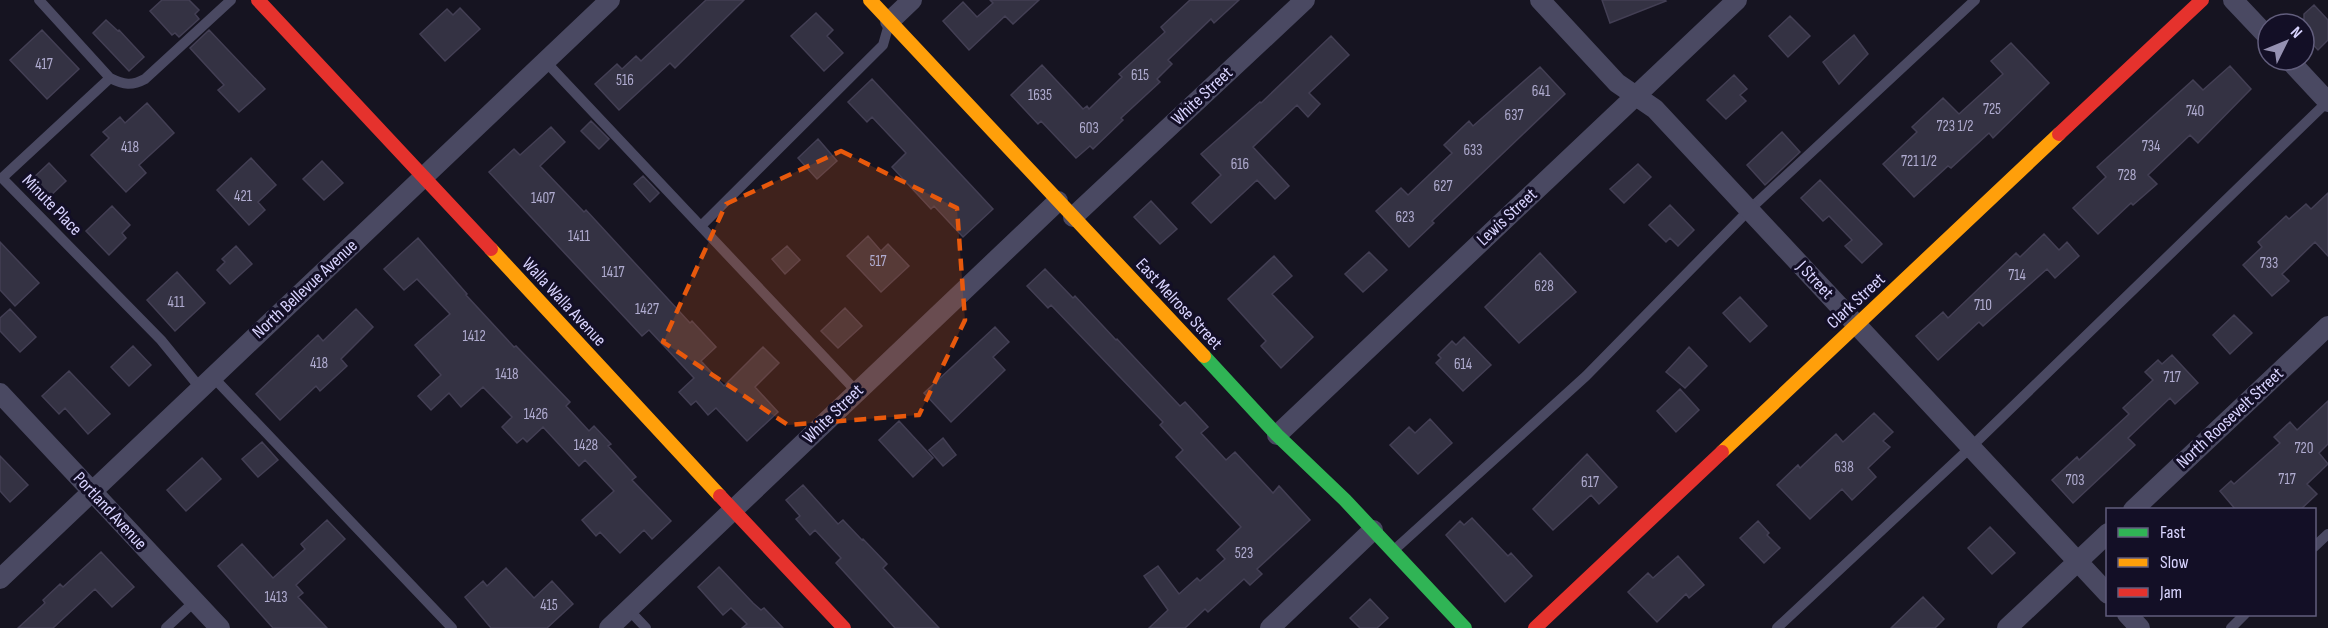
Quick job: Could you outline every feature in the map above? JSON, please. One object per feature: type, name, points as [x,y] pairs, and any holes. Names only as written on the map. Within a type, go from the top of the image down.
[{"type":"street","name":"Walla Walla Avenue","points":[[258,0],[844,628]]},
{"type":"street","name":"North Bellevue Avenue","points":[[0,579],[610,0]]},
{"type":"street","name":"East Melrose Street","points":[[870,0],[1277,435],[1373,530],[1465,628]]},
{"type":"street","points":[[890,21],[912,0]]},
{"type":"street","name":"White Street","points":[[1073,217],[1305,0]]},
{"type":"street","name":"J Street","points":[[1540,0],[1617,83],[1656,109],[2106,592]]},
{"type":"street","name":"Lewis Street","points":[[1277,435],[1737,0]]},
{"type":"street","name":"Clark Street","points":[[1535,628],[2202,0]]},
{"type":"street","points":[[2233,0],[2256,24]]},
{"type":"street","points":[[2300,72],[2328,101]]},
{"type":"street","name":"White Street","points":[[609,628],[1058,201]]},
{"type":"street","name":"North Roosevelt Street","points":[[2135,508],[2328,326]]},
{"type":"street","name":"Portland Avenue","points":[[0,393],[220,628]]},
{"type":"street","points":[[1270,628],[1373,530]]},
{"type":"street","points":[[2007,628],[2106,535]]},
{"type":"street","points":[[2128,616],[2140,628]]},
{"type":"lane","points":[[39,0],[110,78],[123,85],[136,84],[145,79],[231,0]]},
{"type":"lane","points":[[1393,551],[1586,376],[1749,210],[1975,0]]},
{"type":"lane","points":[[701,226],[883,45],[890,21]]},
{"type":"lane","points":[[546,62],[857,392]]},
{"type":"lane","name":"Minute Place","points":[[110,78],[2,178],[161,340],[207,382]]},
{"type":"lane","points":[[1777,628],[1971,447],[2328,101]]},
{"type":"lane","points":[[207,382],[452,628]]},
{"type":"lane","points":[[2316,545],[2328,534]]},
{"type":"lane","points":[[166,628],[195,601]]},
{"type":"lane","points":[[628,609],[646,628]]},
{"type":"lane","points":[[2231,628],[2244,616]]},
{"type":"highlighted area","points":[[841,151],[957,208],[965,320],[919,415],[788,425],[663,342],[726,204]]},
{"type":"building","points":[[162,0],[189,0],[199,10],[195,14],[199,19],[179,37],[175,33],[172,35],[150,11]]},
{"type":"building","points":[[706,0],[744,0],[675,68],[670,63],[619,110],[595,84],[617,64],[622,69],[636,56],[641,61]]},
{"type":"building","points":[[990,0],[1039,0],[1013,24],[1005,16],[969,50],[943,21],[963,2],[977,17],[993,3]]},
{"type":"building","points":[[1190,0],[1239,0],[1214,23],[1211,19],[1168,60],[1172,64],[1157,79],[1160,82],[1121,118],[1123,120],[1093,149],[1090,146],[1076,158],[1041,121],[1038,124],[1011,95],[1042,65],[1083,109],[1087,106],[1089,109],[1122,77],[1119,74],[1165,32],[1161,27]]},
{"type":"building","points":[[1602,0],[1665,0],[1666,1],[1610,23]]},
{"type":"building","points":[[2314,5],[2328,20],[2328,40],[2318,50],[2316,48],[2316,12],[2306,12]]},
{"type":"building","points":[[460,8],[480,29],[445,61],[420,34],[447,9],[453,15]]},
{"type":"building","points":[[816,13],[833,30],[827,36],[843,53],[824,71],[791,36]]},
{"type":"building","points":[[1790,16],[1810,36],[1788,57],[1769,36]]},
{"type":"building","points":[[106,20],[119,30],[144,57],[129,71],[93,33]]},
{"type":"building","points":[[42,30],[79,69],[47,99],[10,60]]},
{"type":"building","points":[[209,30],[265,89],[239,112],[218,90],[224,85],[190,48]]},
{"type":"building","points":[[1854,35],[1868,54],[1839,84],[1823,62]]},
{"type":"building","points":[[1331,36],[1349,55],[1309,93],[1320,104],[1308,117],[1297,105],[1253,147],[1289,186],[1275,199],[1257,180],[1211,223],[1192,203],[1221,175],[1201,154],[1261,103]]},
{"type":"building","points":[[2011,43],[2049,83],[1993,138],[1989,133],[1951,168],[1948,166],[1914,197],[1883,164],[1917,132],[1912,127],[1943,98],[1959,114],[2003,74],[1991,61]]},
{"type":"building","points":[[2230,66],[2251,89],[2198,143],[2190,135],[2148,175],[2157,184],[2133,205],[2131,203],[2098,234],[2073,208],[2106,177],[2097,167],[2193,80],[2203,90]]},
{"type":"building","points":[[1540,67],[1565,94],[1432,221],[1434,223],[1409,247],[1376,211],[1401,188],[1408,195],[1452,153],[1444,145],[1469,121],[1473,126]]},
{"type":"building","points":[[1734,75],[1747,89],[1740,95],[1746,101],[1726,119],[1707,100]]},
{"type":"building","points":[[872,79],[993,209],[963,237],[934,206],[931,209],[892,167],[906,153],[872,117],[867,122],[848,102]]},
{"type":"building","points":[[147,103],[174,133],[139,165],[146,173],[126,192],[91,155],[109,138],[103,132],[120,117],[125,123]]},
{"type":"building","points":[[591,121],[609,139],[599,149],[581,131]]},
{"type":"building","points":[[551,127],[565,142],[540,166],[584,212],[586,210],[690,323],[692,321],[716,347],[701,361],[724,386],[763,347],[779,363],[755,387],[778,412],[747,441],[716,408],[708,415],[696,401],[691,405],[679,392],[694,378],[649,330],[642,336],[489,172],[514,149],[520,155]]},
{"type":"building","points":[[1782,132],[1800,152],[1765,185],[1747,165]]},
{"type":"building","points":[[818,139],[837,161],[817,179],[798,158]]},
{"type":"building","points":[[251,158],[276,185],[258,202],[265,210],[249,225],[217,190]]},
{"type":"building","points":[[322,161],[343,183],[324,200],[303,179]]},
{"type":"building","points":[[49,163],[66,181],[46,200],[29,182]]},
{"type":"building","points":[[1638,164],[1651,177],[1624,203],[1610,189]]},
{"type":"building","points":[[643,176],[659,193],[650,202],[634,184]]},
{"type":"building","points":[[1820,180],[1882,244],[1862,263],[1845,246],[1852,240],[1829,216],[1823,221],[1801,198]]},
{"type":"building","points":[[2328,193],[2328,256],[2315,242],[2282,274],[2289,281],[2272,296],[2243,265],[2262,247],[2258,242],[2286,216],[2289,219],[2306,204],[2311,209]]},
{"type":"building","points":[[1151,201],[1177,229],[1160,244],[1134,217]]},
{"type":"building","points":[[1670,205],[1694,230],[1678,246],[1670,238],[1666,242],[1649,225]]},
{"type":"building","points":[[112,206],[130,225],[122,233],[126,238],[109,255],[86,231]]},
{"type":"building","points":[[2044,234],[2059,250],[2067,242],[2079,256],[2055,278],[2047,269],[1983,326],[1979,322],[1938,360],[1916,336],[1943,312],[1948,318],[2016,253],[2020,257]]},
{"type":"building","points":[[868,236],[881,251],[888,244],[909,266],[881,292],[847,256]]},
{"type":"building","points":[[418,238],[514,347],[516,346],[570,402],[566,406],[589,431],[594,426],[611,444],[608,446],[636,477],[632,480],[671,521],[652,539],[644,530],[620,553],[600,532],[596,536],[582,520],[614,491],[585,460],[579,466],[543,427],[527,442],[523,438],[517,443],[502,427],[512,417],[483,387],[461,407],[449,393],[431,410],[418,396],[441,375],[415,345],[450,314],[417,279],[404,290],[384,269]]},
{"type":"building","points":[[0,242],[39,283],[15,306],[0,290]]},
{"type":"building","points":[[236,246],[252,264],[230,284],[217,270],[225,262],[222,259]]},
{"type":"building","points":[[787,246],[800,260],[785,274],[772,259]]},
{"type":"building","points":[[1369,252],[1387,270],[1363,292],[1345,274]]},
{"type":"building","points":[[1540,253],[1576,292],[1519,343],[1485,307]]},
{"type":"building","points":[[1274,256],[1292,276],[1272,294],[1313,337],[1281,368],[1261,346],[1266,341],[1228,299]]},
{"type":"building","points":[[1045,269],[1073,298],[1075,296],[1180,406],[1185,402],[1208,427],[1201,433],[1226,460],[1235,452],[1273,493],[1279,486],[1310,520],[1257,569],[1262,574],[1250,585],[1244,579],[1208,612],[1205,609],[1185,628],[1149,628],[1168,610],[1144,576],[1158,566],[1179,594],[1197,578],[1200,581],[1225,559],[1217,550],[1241,527],[1176,457],[1183,450],[1160,425],[1163,422],[1051,305],[1048,308],[1027,286]]},
{"type":"building","points":[[177,272],[205,303],[175,331],[147,300]]},
{"type":"building","points":[[1740,297],[1767,326],[1750,342],[1723,313]]},
{"type":"building","points":[[845,308],[862,326],[838,348],[821,331]]},
{"type":"building","points":[[10,309],[36,337],[20,352],[0,331],[0,318]]},
{"type":"building","points":[[356,309],[373,327],[341,359],[347,366],[320,391],[316,386],[280,420],[256,394],[318,335],[323,341]]},
{"type":"building","points":[[2234,315],[2252,333],[2230,354],[2213,335]]},
{"type":"building","points":[[995,327],[1009,342],[993,357],[1005,370],[951,422],[924,393]]},
{"type":"building","points":[[1464,337],[1491,365],[1463,391],[1436,363],[1441,358],[1438,355],[1452,341],[1456,345]]},
{"type":"building","points":[[133,346],[151,365],[129,386],[111,367]]},
{"type":"building","points":[[1689,347],[1707,366],[1685,388],[1666,372]]},
{"type":"building","points":[[2172,355],[2198,383],[2175,404],[2170,398],[2128,438],[2135,445],[2073,503],[2052,480],[2077,457],[2079,460],[2129,414],[2123,408],[2153,380],[2145,372],[2158,360],[2162,364]]},
{"type":"building","points":[[69,371],[110,414],[88,434],[65,408],[59,414],[42,396]]},
{"type":"building","points":[[1680,389],[1699,410],[1676,432],[1657,411]]},
{"type":"building","points":[[2328,401],[2328,444],[2319,453],[2328,464],[2307,484],[2317,494],[2302,508],[2234,508],[2220,491],[2231,481],[2234,484],[2280,443],[2274,437],[2290,422],[2297,430]]},
{"type":"building","points":[[1874,413],[1893,432],[1883,441],[1890,447],[1868,468],[1876,477],[1852,500],[1842,489],[1810,519],[1777,485],[1798,465],[1800,468],[1836,434],[1843,442]]},
{"type":"building","points":[[1430,419],[1452,443],[1418,474],[1390,445],[1409,427],[1415,433]]},
{"type":"building","points":[[899,421],[933,458],[913,477],[879,440]]},
{"type":"building","points":[[943,438],[956,455],[943,466],[929,450]]},
{"type":"building","points":[[262,442],[278,460],[258,477],[242,459]]},
{"type":"building","points":[[1587,454],[1617,487],[1599,504],[1591,495],[1553,530],[1533,509]]},
{"type":"building","points":[[0,456],[28,485],[10,502],[0,491]]},
{"type":"building","points":[[202,458],[221,479],[186,511],[167,490]]},
{"type":"building","points":[[803,485],[838,524],[843,520],[887,564],[883,568],[939,628],[895,628],[836,563],[841,558],[815,530],[810,535],[796,519],[800,516],[786,500]]},
{"type":"building","points":[[1472,518],[1508,556],[1511,553],[1532,576],[1505,602],[1446,535],[1460,521],[1464,525]]},
{"type":"building","points":[[327,520],[345,539],[296,585],[303,593],[298,597],[327,628],[273,628],[218,566],[242,544],[273,578],[305,549],[301,544]]},
{"type":"building","points":[[1758,521],[1769,533],[1767,535],[1780,548],[1764,563],[1740,538]]},
{"type":"building","points":[[1990,527],[2015,553],[1992,574],[1968,548]]},
{"type":"building","points":[[101,552],[134,587],[112,607],[95,589],[53,628],[18,628],[45,603],[43,600],[60,584],[63,587]]},
{"type":"building","points":[[1678,556],[1704,585],[1689,598],[1686,594],[1657,622],[1628,592],[1648,573],[1653,578]]},
{"type":"building","points":[[719,567],[753,603],[761,610],[764,608],[783,628],[742,628],[747,624],[731,608],[723,615],[698,587]]},
{"type":"building","points":[[506,568],[534,598],[552,581],[573,604],[547,628],[491,628],[465,597],[483,581],[487,586]]},
{"type":"building","points":[[1923,597],[1944,619],[1935,628],[1891,628]]},
{"type":"building","points":[[1370,599],[1388,618],[1377,628],[1360,628],[1350,618]]},
{"type":"traffic: fast","points":[[1204,356],[1277,435],[1345,500],[1465,628]]},
{"type":"traffic: slow","points":[[870,0],[1204,356]]},
{"type":"traffic: slow","points":[[1722,452],[2059,134]]},
{"type":"traffic: slow","points":[[491,249],[720,496]]},
{"type":"traffic: jam","points":[[258,0],[491,249]]},
{"type":"traffic: jam","points":[[2059,134],[2202,0]]},
{"type":"traffic: jam","points":[[1535,628],[1722,452]]},
{"type":"traffic: jam","points":[[720,496],[844,628]]}]
